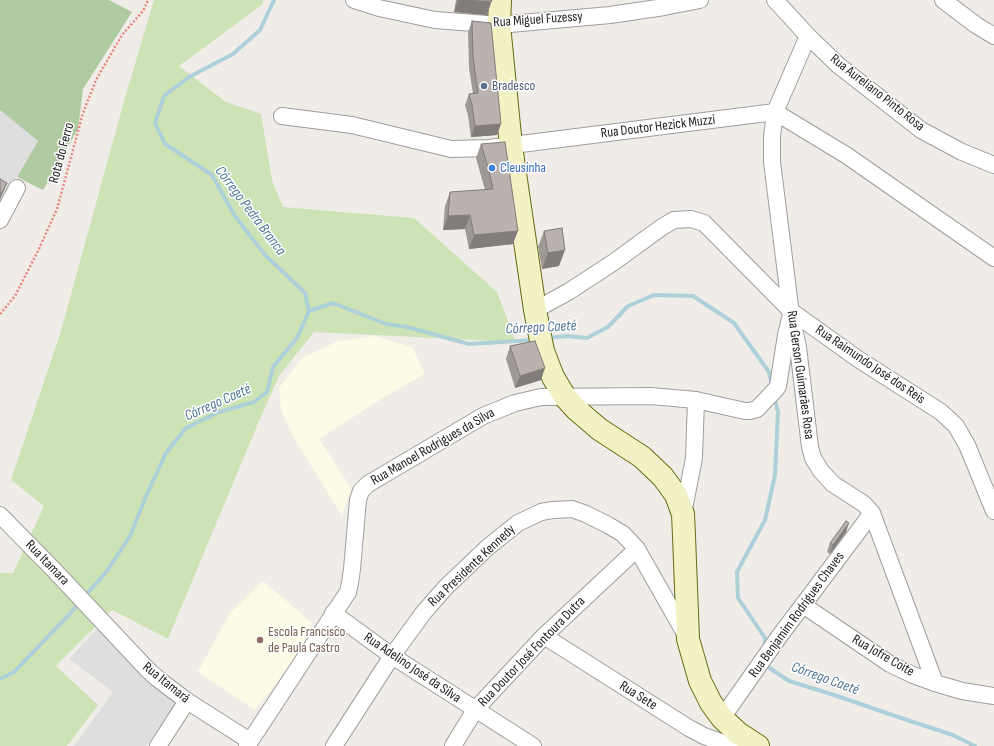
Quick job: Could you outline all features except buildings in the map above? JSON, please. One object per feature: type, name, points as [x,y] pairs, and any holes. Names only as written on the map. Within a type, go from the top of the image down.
[{"type":"main road","points":[[500,0],[499,25],[511,146],[543,351],[553,377],[565,397],[577,410],[599,429],[642,458],[663,477],[676,495],[683,514],[688,639],[700,681],[711,703],[722,718],[738,733],[758,746]]},
{"type":"street","name":"Rua Miguel Fuzessy","points":[[354,0],[381,4],[435,20],[499,25],[610,15],[700,0]]},
{"type":"street","name":"Rua Aureliano Pinto Rosa","points":[[775,0],[808,36],[838,65],[921,130],[962,152],[994,165]]},
{"type":"street","points":[[943,0],[976,25],[994,36]]},
{"type":"street","name":"Rua Gerson Guimarães Rosa","points":[[808,36],[775,112],[772,137],[772,162],[791,312],[798,347],[810,447],[813,458],[821,471],[833,484],[864,504],[872,513],[935,683]]},
{"type":"street","points":[[775,112],[846,154],[994,258]]},
{"type":"street","name":"Rua Doutor Hezick Muzzi","points":[[282,116],[352,125],[451,149],[511,146],[775,112]]},
{"type":"street","points":[[0,220],[17,188]]},
{"type":"street","name":"Rua Raimundo José dos Reis","points":[[536,313],[614,262],[674,220],[691,219],[704,224],[791,312],[858,359],[941,412],[956,426],[967,445],[994,511]]},
{"type":"street","name":"Rua Manoel Rodrigues da Silva","points":[[248,743],[348,592],[358,500],[361,491],[368,484],[483,416],[515,403],[541,397],[651,396],[696,400],[750,411],[757,408],[777,388],[791,312]]},
{"type":"street","points":[[683,514],[694,458],[696,400]]},
{"type":"street","name":"Rua Presidente Kennedy","points":[[334,746],[392,656],[424,612],[446,587],[488,547],[518,523],[541,512],[572,509],[608,524],[623,534],[637,549],[688,639]]},
{"type":"street","name":"Rua Benjamim Rodrigues Chaves","points":[[722,718],[781,634],[872,513]]},
{"type":"street","name":"Rua Itamara","points":[[0,515],[93,612]]},
{"type":"street","name":"Rua Doutor José Fontoura Dutra","points":[[453,746],[476,710],[544,636],[637,549]]},
{"type":"street","name":"Rua Jofre Coite","points":[[803,605],[890,664],[913,675],[962,691],[994,696]]},
{"type":"street","name":"Rua Itamará","points":[[93,612],[158,679],[248,743]]},
{"type":"street","name":"Rua Adelino José da Silva","points":[[333,613],[392,656],[533,746]]},
{"type":"street","name":"Rua Sete","points":[[544,636],[689,728],[704,736],[738,746]]},
{"type":"street","points":[[158,746],[187,700]]},
{"type":"path","name":"Rota do Ferro","points":[[0,314],[15,296],[57,209],[83,113],[96,80],[122,35],[143,11],[148,0]]},
{"type":"shaded area","points":[[0,110],[38,141],[4,197],[0,194]]},
{"type":"shaded area","points":[[374,336],[412,347],[425,374],[381,399],[319,439],[351,488],[342,516],[293,436],[281,410],[279,388],[302,358],[338,341]]},
{"type":"shaded area","name":"Escola Francisco de Paula Castro","points":[[263,581],[312,623],[296,658],[255,710],[198,672],[230,613]]},
{"type":"shaded area","points":[[99,627],[177,700],[146,746],[74,746],[113,692],[69,659]]},
{"type":"green space","points":[[0,0],[109,0],[132,12],[83,89],[78,129],[43,190],[17,177],[38,141],[0,110]]},
{"type":"green space","points":[[154,0],[263,0],[263,4],[179,66],[226,102],[261,114],[272,180],[283,207],[414,218],[497,292],[516,342],[314,332],[279,376],[168,639],[112,610],[56,666],[98,705],[67,746],[0,746],[0,573],[13,573],[44,506],[11,480],[61,331],[124,101]]},
{"type":"waterway","name":"Córrego Pedra Branca","points":[[274,0],[260,30],[233,54],[189,77],[164,96],[155,123],[165,144],[212,175],[235,216],[265,255],[305,293],[309,311]]},
{"type":"waterway","name":"Córrego Caeté","points":[[547,338],[567,336],[587,338],[608,327],[628,306],[654,295],[693,296],[734,323],[769,372],[772,385]]},
{"type":"waterway","name":"Córrego Caeté","points":[[84,597],[107,571],[130,536],[166,453],[186,428],[219,412],[254,402],[267,392],[273,367],[297,338],[309,311],[333,303],[386,324],[407,327],[469,344],[534,340]]},
{"type":"waterway","name":"Córrego Caeté","points":[[765,647],[765,638],[738,598],[737,572],[765,520],[775,475],[778,412],[774,397]]},
{"type":"waterway","name":"Córrego Caeté","points":[[0,679],[14,672],[80,602]]},
{"type":"waterway","name":"Córrego Caeté","points":[[765,664],[789,681],[953,735],[975,746]]},
{"type":"place","name":"Bradesco","points":[[484,86]]},
{"type":"place","name":"Cleusinha","points":[[492,168]]},
{"type":"place","name":"Escola Francisco de Paula Castro","points":[[260,640]]}]
